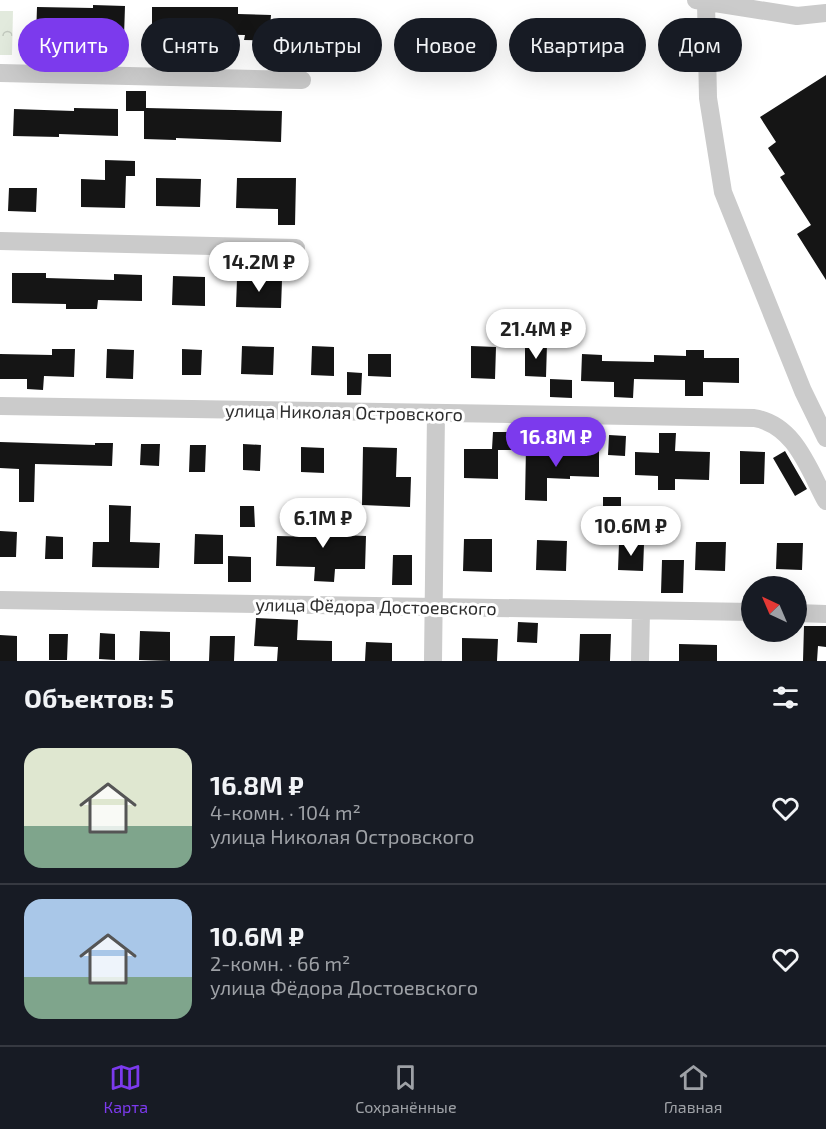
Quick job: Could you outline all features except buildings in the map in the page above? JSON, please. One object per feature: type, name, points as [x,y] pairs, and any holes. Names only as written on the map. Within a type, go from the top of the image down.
[{"type":"street","points":[[826,13],[797,16],[701,1],[708,98],[723,192],[803,391],[826,438]]},
{"type":"street","points":[[0,73],[302,80]]},
{"type":"street","points":[[0,241],[297,248]]},
{"type":"street","name":"улица Николая Островского","points":[[0,406],[762,420],[775,425],[792,439],[826,501]]},
{"type":"street","points":[[433,661],[436,413]]},
{"type":"street","name":"улица Фёдора Достоевского","points":[[0,600],[741,612]]},
{"type":"street","points":[[640,661],[641,611]]},
{"type":"street","points":[[807,613],[826,614]]},
{"type":"green space","points":[[0,11],[13,11],[12,55],[0,55]]}]
